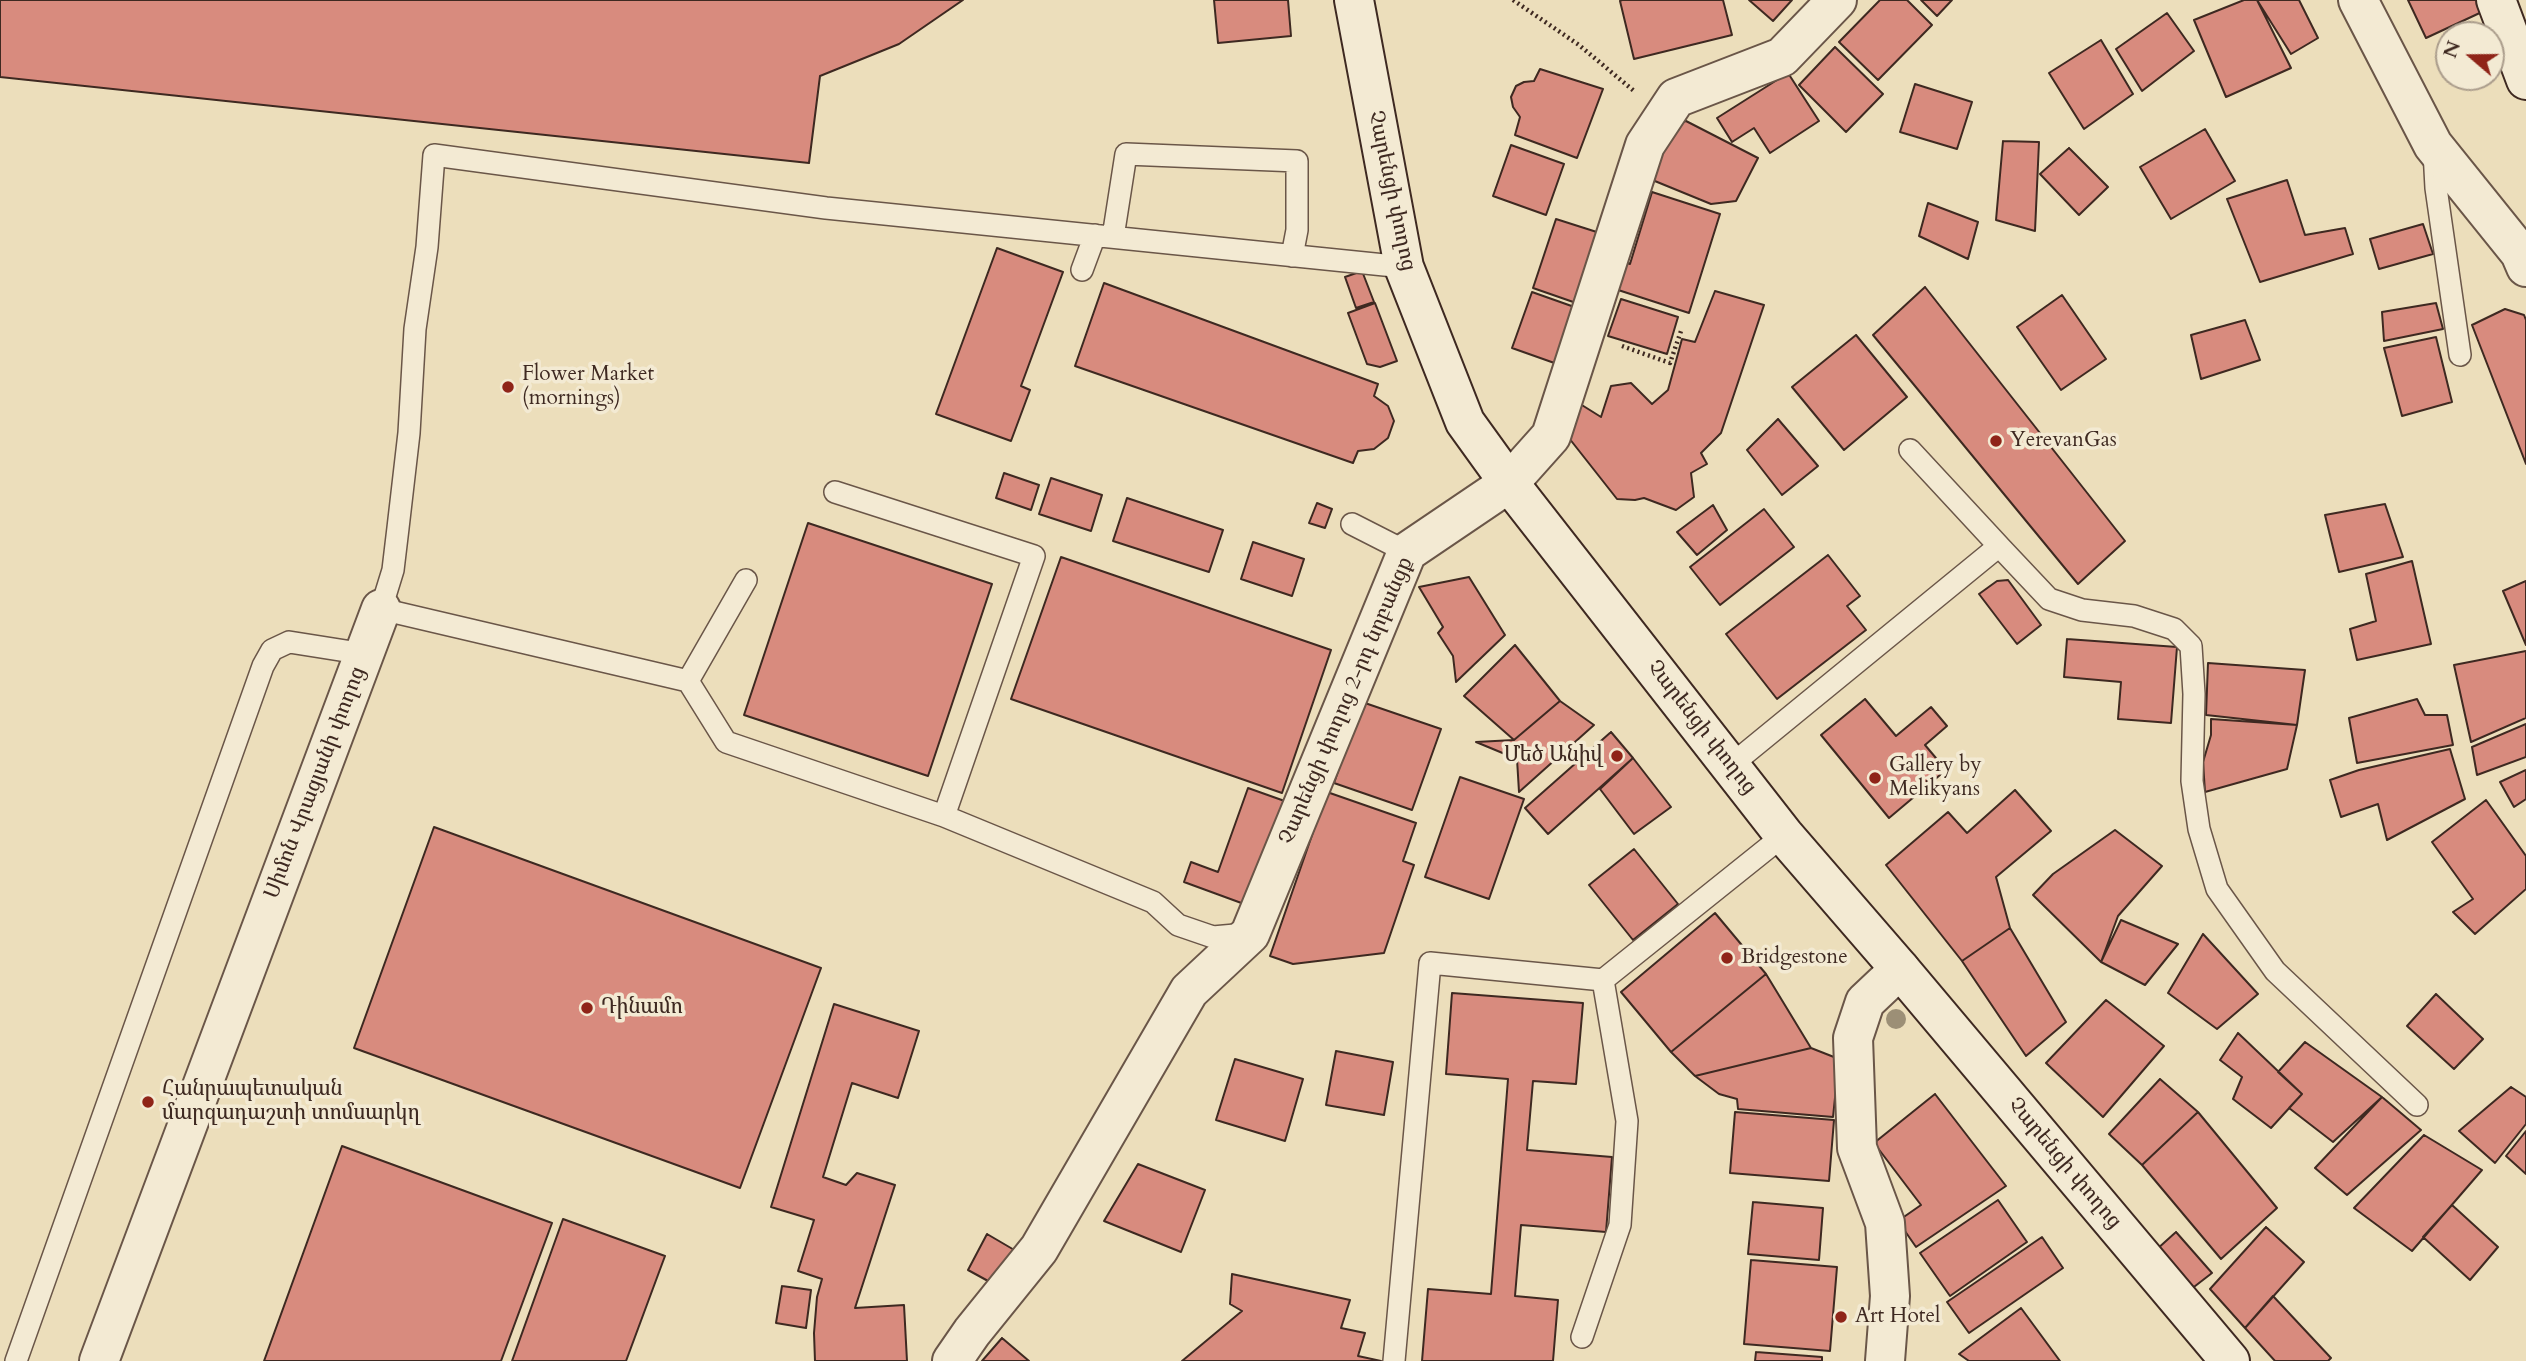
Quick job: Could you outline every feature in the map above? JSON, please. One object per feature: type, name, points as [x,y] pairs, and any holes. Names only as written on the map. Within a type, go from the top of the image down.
[{"type":"street","name":"Չարենցի փողոց","points":[[1354,0],[1404,267],[1465,422],[1509,483],[1784,835],[2230,1361]]},
{"type":"street","name":"Չարենցի փողոց 2-րդ նրբանցք","points":[[952,1361],[1039,1249],[1189,991],[1250,934],[1407,552],[1509,483],[1551,436],[1645,145],[1663,117],[1676,98],[1782,57],[1837,0]]},
{"type":"street","points":[[2358,0],[2433,145],[2520,253],[2526,267]]},
{"type":"street","points":[[2496,0],[2526,80]]},
{"type":"street","name":"Սիմոն Վրացյանի փողոց","points":[[102,1360],[381,608]]},
{"type":"street","points":[[1885,1361],[1890,1296],[1885,1223],[1857,1148],[1853,1038],[1865,1002],[1900,969]]},
{"type":"lane","points":[[2433,145],[2460,355]]},
{"type":"lane","points":[[1082,270],[1104,236],[1126,154],[1297,161],[1297,230],[1292,256]]},
{"type":"lane","points":[[1250,934],[1213,937],[1178,925],[1153,901],[944,816],[726,742],[688,681],[381,608],[393,570],[409,433],[415,329],[427,247],[434,155],[826,208],[1404,267]]},
{"type":"lane","points":[[1910,450],[2049,599],[2082,610],[2134,616],[2174,629],[2191,646],[2194,694],[2192,781],[2199,829],[2217,889],[2275,971],[2417,1105]]},
{"type":"lane","points":[[835,492],[1034,556],[944,816]]},
{"type":"lane","points":[[1352,524],[1407,552]]},
{"type":"lane","points":[[1730,766],[1999,546]]},
{"type":"lane","points":[[688,681],[746,580]]},
{"type":"lane","points":[[16,1361],[267,658],[272,650],[289,642],[365,654]]},
{"type":"lane","points":[[1394,1361],[1430,963],[1603,980],[1784,835]]},
{"type":"lane","points":[[1582,1337],[1620,1225],[1627,1121],[1603,980]]},
{"type":"path","points":[[1513,0],[1579,45],[1663,117]]},
{"type":"path","points":[[1652,356],[1670,363],[1681,331]]},
{"type":"building","points":[[0,0],[963,0],[899,44],[820,76],[809,163],[0,77]]},
{"type":"building","points":[[1214,0],[1288,0],[1291,36],[1218,43]]},
{"type":"building","points":[[1723,0],[1732,35],[1634,59],[1620,1]]},
{"type":"building","points":[[1749,0],[1792,0],[1773,21]]},
{"type":"building","points":[[1880,0],[1907,0],[1932,25],[1878,80],[1839,42]]},
{"type":"building","points":[[1921,0],[1952,0],[1937,16]]},
{"type":"building","points":[[2244,0],[2257,0],[2291,68],[2226,97],[2194,20]]},
{"type":"building","points":[[2257,0],[2299,0],[2318,38],[2291,54]]},
{"type":"building","points":[[2408,0],[2479,0],[2484,11],[2463,21],[2435,21],[2435,34],[2426,38]]},
{"type":"building","points":[[2167,13],[2194,51],[2142,91],[2116,49]]},
{"type":"building","points":[[2101,40],[2133,94],[2084,129],[2049,73]]},
{"type":"building","points":[[1835,47],[1883,94],[1846,132],[1799,85]]},
{"type":"building","points":[[1540,69],[1603,89],[1577,158],[1515,135],[1520,117],[1513,107],[1511,97],[1516,86],[1534,81]]},
{"type":"building","points":[[1788,73],[1819,121],[1770,153],[1754,128],[1732,142],[1717,118]]},
{"type":"building","points":[[1915,84],[1972,102],[1957,149],[1900,132]]},
{"type":"building","points":[[1686,121],[1758,158],[1736,201],[1711,204],[1645,177],[1665,128]]},
{"type":"building","points":[[2205,129],[2235,181],[2171,219],[2140,167]]},
{"type":"building","points":[[2003,141],[2039,142],[2035,231],[1996,220]]},
{"type":"building","points":[[1511,145],[1564,164],[1546,215],[1493,196]]},
{"type":"building","points":[[2069,148],[2108,187],[2079,215],[2040,174]]},
{"type":"building","points":[[2287,180],[2305,235],[2345,228],[2353,254],[2260,282],[2227,199]]},
{"type":"building","points":[[1652,192],[1720,214],[1689,313],[1612,288],[1621,261],[1630,264]]},
{"type":"building","points":[[1928,203],[1978,222],[1968,259],[1919,236]]},
{"type":"building","points":[[1556,219],[1603,234],[1579,304],[1533,288]]},
{"type":"building","points":[[2423,224],[2433,254],[2379,269],[2370,239]]},
{"type":"building","points":[[997,248],[1063,272],[1021,386],[1030,390],[1011,441],[936,414]]},
{"type":"building","points":[[1362,271],[1374,302],[1356,308],[1345,277]]},
{"type":"building","points":[[1104,283],[1378,384],[1374,396],[1388,406],[1394,421],[1388,438],[1374,449],[1358,451],[1353,463],[1075,366]]},
{"type":"building","points":[[1925,287],[2125,541],[2078,584],[1873,335]]},
{"type":"building","points":[[1715,291],[1764,305],[1721,433],[1701,453],[1707,464],[1691,473],[1694,497],[1676,510],[1644,498],[1617,499],[1565,433],[1577,402],[1601,417],[1611,386],[1631,383],[1652,404],[1668,390],[1682,339],[1695,342]]},
{"type":"building","points":[[1532,292],[1580,309],[1560,365],[1512,348]]},
{"type":"building","points":[[2062,295],[2106,359],[2061,390],[2017,327]]},
{"type":"building","points":[[1621,299],[1678,317],[1667,354],[1608,336]]},
{"type":"building","points":[[1375,303],[1397,361],[1380,367],[1367,364],[1348,313]]},
{"type":"building","points":[[2436,303],[2443,329],[2384,341],[2382,312]]},
{"type":"building","points":[[2505,309],[2524,315],[2526,320],[2526,464],[2472,325]]},
{"type":"building","points":[[2245,320],[2260,360],[2201,379],[2191,335]]},
{"type":"building","points":[[1856,335],[1907,397],[1844,450],[1792,387]]},
{"type":"building","points":[[2436,337],[2452,402],[2402,416],[2384,348]]},
{"type":"building","points":[[1778,419],[1818,466],[1782,495],[1747,450]]},
{"type":"building","points":[[1004,473],[1039,485],[1031,510],[996,498]]},
{"type":"building","points":[[1051,478],[1102,495],[1091,531],[1039,514]]},
{"type":"building","points":[[1127,498],[1223,530],[1209,572],[1113,541]]},
{"type":"building","points":[[1317,503],[1332,509],[1325,528],[1309,523]]},
{"type":"building","points":[[2385,504],[2403,557],[2339,572],[2325,515]]},
{"type":"building","points":[[1713,505],[1727,530],[1697,555],[1677,532]]},
{"type":"building","points":[[1764,509],[1794,547],[1720,605],[1690,567]]},
{"type":"building","points":[[808,523],[992,584],[928,776],[744,715]]},
{"type":"building","points":[[1253,542],[1304,559],[1292,596],[1241,579]]},
{"type":"building","points":[[1828,555],[1860,596],[1847,606],[1866,630],[1777,699],[1726,634]]},
{"type":"building","points":[[1061,557],[1331,650],[1282,793],[1011,699]]},
{"type":"building","points":[[2412,561],[2431,644],[2357,660],[2350,629],[2376,621],[2366,574]]},
{"type":"building","points":[[1469,577],[1505,635],[1456,682],[1453,656],[1438,633],[1443,627],[1419,587]]},
{"type":"building","points":[[2008,580],[2041,625],[2017,644],[1979,594],[1997,581]]},
{"type":"building","points":[[2526,581],[2526,645],[2503,591]]},
{"type":"building","points":[[2067,639],[2177,647],[2171,723],[2118,719],[2121,682],[2064,677]]},
{"type":"building","points":[[1515,645],[1560,701],[1514,740],[1464,696]]},
{"type":"building","points":[[2526,651],[2526,718],[2471,742],[2454,665]]},
{"type":"building","points":[[2208,663],[2305,670],[2297,725],[2206,715]]},
{"type":"building","points":[[1865,699],[1896,736],[1931,707],[1947,726],[1925,745],[1946,770],[1889,818],[1821,735]]},
{"type":"building","points":[[2417,699],[2425,715],[2447,715],[2453,745],[2357,763],[2349,718]]},
{"type":"building","points":[[1560,701],[1594,725],[1519,792],[1517,759],[1476,742],[1514,740]]},
{"type":"building","points":[[1362,702],[1441,729],[1412,810],[1334,783]]},
{"type":"building","points":[[2211,719],[2297,725],[2287,769],[2205,792],[2203,762],[2211,735]]},
{"type":"building","points":[[2526,724],[2526,757],[2477,775],[2472,747]]},
{"type":"building","points":[[1611,732],[1633,758],[1548,834],[1525,808]]},
{"type":"building","points":[[2450,749],[2465,799],[2387,840],[2378,804],[2341,817],[2330,780],[2359,770]]},
{"type":"building","points":[[1633,758],[1671,807],[1634,834],[1600,789]]},
{"type":"building","points":[[2526,770],[2526,799],[2514,807],[2500,782]]},
{"type":"building","points":[[1460,777],[1524,799],[1489,899],[1425,877]]},
{"type":"building","points":[[1248,788],[1293,804],[1255,908],[1184,882],[1191,862],[1218,872]]},
{"type":"building","points":[[2015,790],[2051,831],[1996,877],[2010,928],[1962,961],[1886,865],[1948,812],[1967,833]]},
{"type":"building","points":[[1327,792],[1416,823],[1403,861],[1414,865],[1384,953],[1293,964],[1270,956]]},
{"type":"building","points":[[2486,800],[2526,856],[2526,889],[2475,934],[2453,912],[2473,899],[2432,842]]},
{"type":"building","name":"Դինամո","points":[[434,827],[821,968],[740,1188],[354,1048]]},
{"type":"building","points":[[2115,830],[2162,866],[2118,916],[2101,962],[2033,895],[2053,874]]},
{"type":"building","points":[[1634,849],[1678,904],[1633,940],[1589,885]]},
{"type":"building","points":[[1715,913],[1766,974],[1671,1052],[1621,992]]},
{"type":"building","points":[[2121,920],[2178,944],[2145,985],[2101,962]]},
{"type":"building","points":[[2010,928],[2066,1022],[2026,1056],[1962,961]]},
{"type":"building","points":[[2203,934],[2258,994],[2217,1029],[2168,993]]},
{"type":"building","points":[[1766,974],[1811,1048],[1695,1076],[1671,1052]]},
{"type":"building","points":[[1452,993],[1583,1003],[1576,1084],[1533,1081],[1527,1150],[1612,1157],[1606,1232],[1521,1225],[1515,1296],[1558,1300],[1553,1361],[1422,1361],[1428,1289],[1491,1294],[1508,1079],[1446,1074]]},
{"type":"building","points":[[2436,994],[2483,1039],[2454,1069],[2407,1026]]},
{"type":"building","points":[[2106,1000],[2164,1046],[2103,1117],[2046,1063]]},
{"type":"building","points":[[834,1004],[919,1031],[898,1098],[852,1083],[823,1177],[846,1185],[857,1173],[895,1185],[855,1308],[904,1305],[907,1361],[815,1361],[817,1297],[822,1279],[798,1271],[814,1220],[771,1207]]},
{"type":"building","points":[[2238,1033],[2302,1094],[2271,1128],[2233,1099],[2242,1077],[2220,1060]]},
{"type":"building","points":[[2305,1042],[2382,1097],[2333,1142],[2289,1108],[2302,1094],[2278,1072]]},
{"type":"building","points":[[1811,1048],[1839,1059],[1833,1117],[1738,1109],[1737,1099],[1719,1094],[1695,1076]]},
{"type":"building","points":[[1336,1051],[1393,1062],[1384,1115],[1326,1105]]},
{"type":"building","points":[[1235,1059],[1303,1079],[1285,1141],[1216,1120]]},
{"type":"building","points":[[2160,1079],[2198,1112],[2142,1165],[2109,1134]]},
{"type":"building","points":[[2511,1087],[2526,1097],[2526,1124],[2495,1163],[2459,1131]]},
{"type":"building","points":[[1935,1094],[2006,1186],[1916,1247],[1898,1221],[1921,1205],[1874,1143]]},
{"type":"building","points":[[2382,1097],[2421,1130],[2347,1195],[2315,1168]]},
{"type":"building","points":[[1735,1112],[1834,1120],[1829,1181],[1730,1173]]},
{"type":"building","points":[[2198,1112],[2277,1208],[2221,1259],[2142,1165]]},
{"type":"building","points":[[2526,1131],[2526,1174],[2506,1156]]},
{"type":"building","points":[[2424,1135],[2482,1170],[2412,1251],[2354,1208]]},
{"type":"building","points":[[342,1146],[552,1223],[501,1361],[264,1361]]},
{"type":"building","points":[[1138,1164],[1205,1190],[1181,1252],[1104,1221]]},
{"type":"building","points":[[1998,1200],[2027,1242],[1950,1296],[1920,1253]]},
{"type":"building","points":[[1753,1202],[1823,1208],[1819,1260],[1748,1254]]},
{"type":"building","points":[[2452,1205],[2498,1247],[2470,1280],[2423,1237]]},
{"type":"building","points":[[563,1219],[665,1256],[626,1361],[512,1361]]},
{"type":"building","points":[[2266,1227],[2304,1262],[2245,1328],[2210,1289]]},
{"type":"building","points":[[2176,1232],[2212,1273],[2190,1290],[2156,1250]]},
{"type":"building","points":[[987,1234],[1016,1251],[999,1287],[968,1270]]},
{"type":"building","points":[[2042,1237],[2063,1268],[1969,1333],[1947,1302]]},
{"type":"building","points":[[1751,1260],[1837,1267],[1830,1351],[1744,1344]]},
{"type":"building","points":[[1232,1274],[1350,1300],[1341,1328],[1365,1333],[1358,1356],[1381,1361],[1182,1361],[1242,1311],[1230,1304]]},
{"type":"building","points":[[782,1286],[811,1290],[806,1328],[776,1323]]},
{"type":"building","points":[[2273,1296],[2331,1358],[2328,1361],[2275,1361],[2245,1328]]},
{"type":"building","points":[[2021,1308],[2060,1361],[1969,1361],[1959,1354]]},
{"type":"building","points":[[1002,1338],[1029,1361],[982,1361]]},
{"type":"building","points":[[1756,1352],[1822,1357],[1822,1361],[1755,1361]]},
{"type":"place","name":"Flower Market (mornings)","points":[[508,387]]},
{"type":"place","name":"YerevanGas","points":[[1996,441]]},
{"type":"place","name":"Մեծ Անիվ","points":[[1617,756]]},
{"type":"place","name":"Gallery by Melikyans","points":[[1875,778]]},
{"type":"place","name":"Bridgestone","points":[[1727,958]]},
{"type":"place","name":"Դինամո","points":[[587,1008]]},
{"type":"place","name":"Հանրապետական մարզադաշտի տոմսարկղ","points":[[148,1102]]},
{"type":"place","name":"Art Hotel","points":[[1841,1317]]}]
